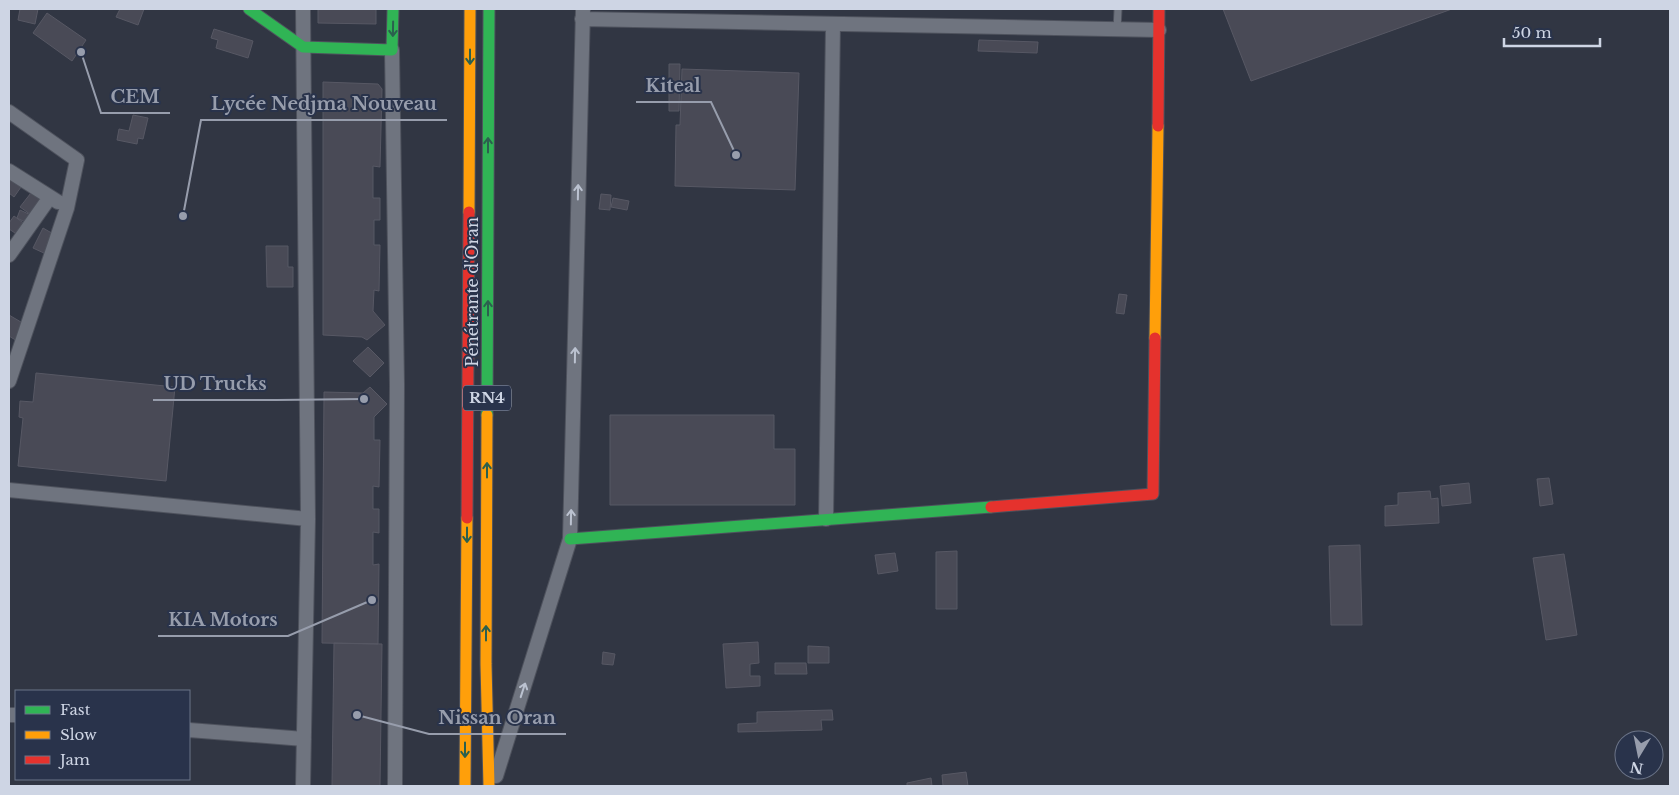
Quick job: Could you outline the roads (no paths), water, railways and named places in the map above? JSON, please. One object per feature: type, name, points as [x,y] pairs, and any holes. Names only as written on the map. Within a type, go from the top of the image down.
[{"type":"main road","points":[[249,9],[303,47],[392,50],[393,9]]},
{"type":"main road","name":"Pénétrante d'Oran","points":[[465,786],[470,9]]},
{"type":"main road","name":"Pénétrante d'Oran","points":[[490,9],[486,664],[491,786]]},
{"type":"main road","points":[[570,539],[1153,494],[1159,9]]},
{"type":"street","points":[[303,786],[308,519],[304,9]]},
{"type":"street","points":[[491,786],[570,539],[583,14],[833,24],[1159,30]]},
{"type":"street","points":[[826,519],[833,24]]},
{"type":"street","points":[[392,50],[397,385],[395,786]]},
{"type":"street","points":[[9,112],[77,160],[67,208],[9,381]]},
{"type":"street","points":[[9,170],[67,208]]},
{"type":"street","points":[[9,253],[50,197]]},
{"type":"street","points":[[9,490],[308,519]]},
{"type":"street","points":[[190,730],[304,739]]},
{"type":"lane","points":[[1118,9],[1118,30]]},
{"type":"place","name":"CEM","points":[[81,52]]},
{"type":"place","name":"Kiteal","points":[[736,155]]},
{"type":"place","name":"Lycée Nedjma Nouveau","points":[[183,216]]},
{"type":"place","name":"UD Trucks","points":[[364,399]]},
{"type":"place","name":"KIA Motors","points":[[372,600]]},
{"type":"place","name":"Nissan Oran","points":[[357,715]]}]
